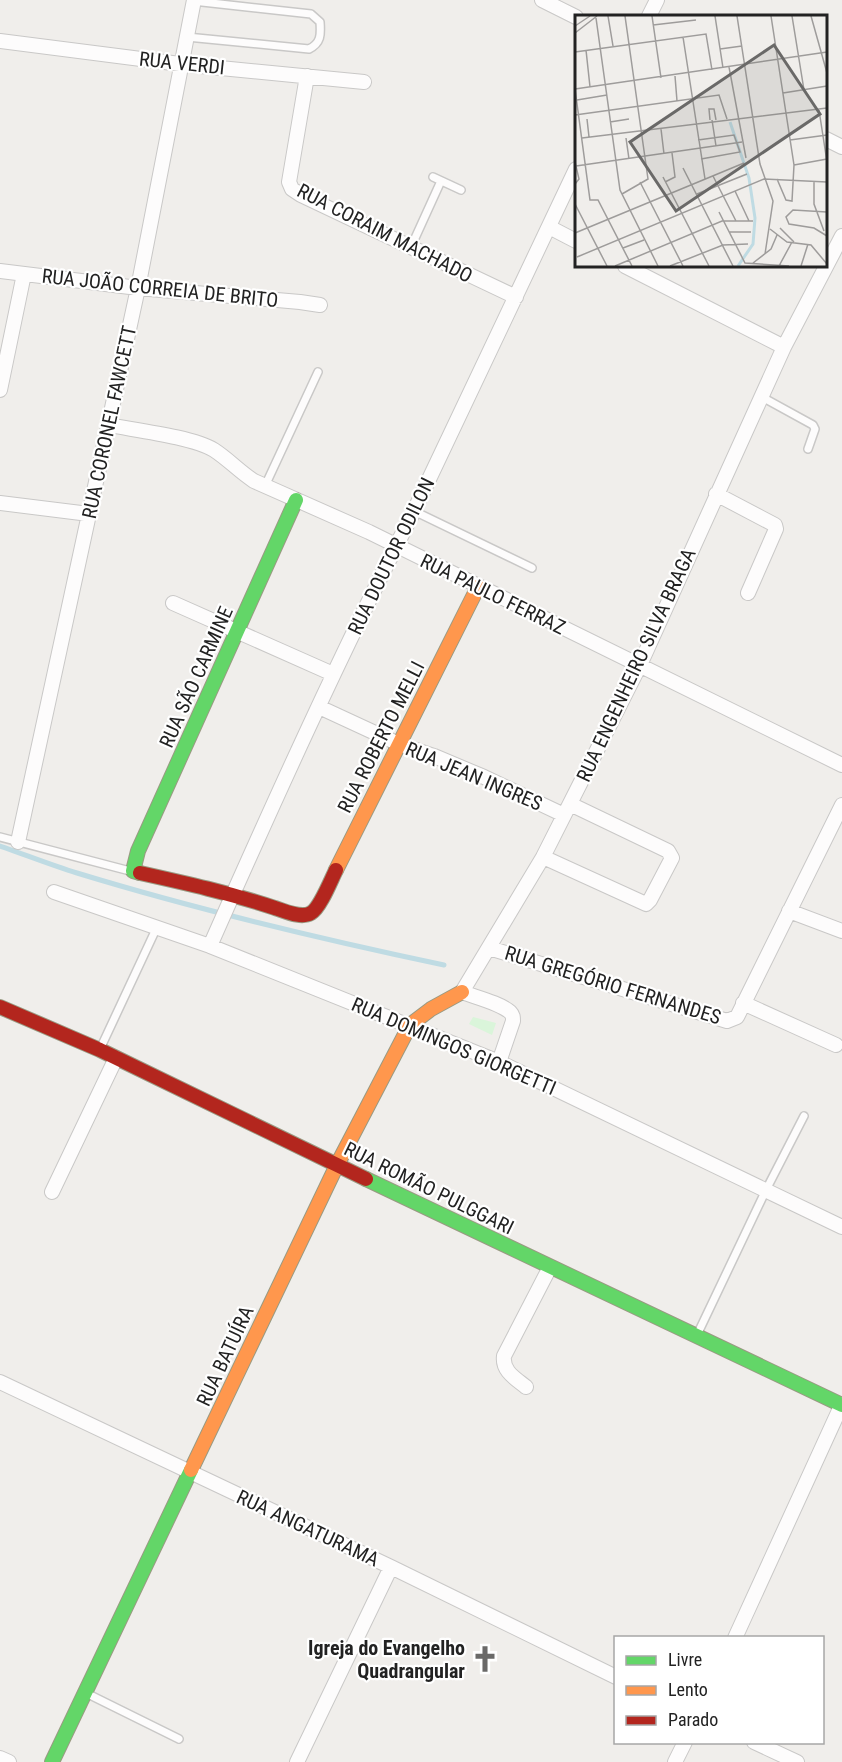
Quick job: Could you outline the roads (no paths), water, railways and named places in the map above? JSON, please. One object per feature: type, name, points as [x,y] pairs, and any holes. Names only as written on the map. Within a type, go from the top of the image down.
[{"type":"street","points":[[542,0],[575,16]]},
{"type":"street","points":[[650,15],[657,0]]},
{"type":"street","name":"RUA CORONEL FAWCETT","points":[[18,842],[138,288],[194,1]]},
{"type":"street","name":"RUA VERDI","points":[[0,41],[180,64],[364,82]]},
{"type":"street","name":"RUA CORAIM MACHADO","points":[[307,76],[289,182],[292,189],[516,297]]},
{"type":"street","points":[[827,140],[842,147]]},
{"type":"street","name":"RUA DOUTOR ODILON","points":[[210,946],[333,674],[414,511],[575,171]]},
{"type":"street","points":[[549,227],[575,240]]},
{"type":"street","name":"RUA ENGENHEIRO SILVA BRAGA","points":[[827,264],[842,236]]},
{"type":"street","points":[[627,267],[783,346]]},
{"type":"street","name":"RUA ENGENHEIRO SILVA BRAGA","points":[[462,992],[543,857],[639,667],[783,346],[825,267]]},
{"type":"street","name":"RUA JOÃO CORREIA DE BRITO","points":[[0,271],[138,288],[320,305]]},
{"type":"street","points":[[0,390],[24,274]]},
{"type":"street","name":"RUA PAULO FERRAZ","points":[[109,425],[200,443],[214,450],[239,471],[265,486],[395,546],[842,765]]},
{"type":"street","points":[[716,494],[774,525],[776,529],[748,593]]},
{"type":"street","name":"RUA SÃO CARMINE","points":[[132,871],[138,851],[296,500]]},
{"type":"street","points":[[0,502],[89,514]]},
{"type":"street","name":"RUA ROBERTO MELLI","points":[[231,898],[291,913],[304,915],[312,913],[319,904],[478,587]]},
{"type":"street","points":[[173,603],[333,674]]},
{"type":"street","name":"RUA JEAN INGRES","points":[[319,707],[399,744],[668,851],[672,858],[646,904],[543,857]]},
{"type":"street","points":[[836,1045],[743,1004],[842,805]]},
{"type":"street","points":[[132,871],[231,898]]},
{"type":"street","name":"RUA DOMINGOS GIORGETTI","points":[[54,892],[210,946],[499,1062],[842,1227]]},
{"type":"street","points":[[789,911],[842,931]]},
{"type":"street","name":"RUA GREGÓRIO FERNANDES","points":[[489,948],[727,1021],[737,1017],[743,1004]]},
{"type":"street","points":[[462,992],[511,1012],[513,1021],[499,1062]]},
{"type":"street","name":"RUA BATUÍRA","points":[[52,1762],[337,1165],[410,1025],[431,1009],[462,992]]},
{"type":"street","name":"RUA ROMÃO PULGGARI","points":[[0,1007],[100,1050],[550,1267],[842,1404]]},
{"type":"street","points":[[52,1192],[116,1058]]},
{"type":"street","points":[[526,1387],[505,1368],[504,1356],[550,1267]]},
{"type":"street","name":"RUA ANGATURAMA","points":[[0,1382],[391,1567],[614,1677]]},
{"type":"street","points":[[736,1636],[842,1404]]},
{"type":"street","points":[[297,1762],[391,1567]]},
{"type":"street","points":[[675,1762],[684,1744]]},
{"type":"street","points":[[756,1744],[796,1762]]},
{"type":"street","points":[[0,1758],[9,1762]]},
{"type":"lane","points":[[186,36],[309,49],[316,45],[321,35],[320,22],[311,14],[194,1]]},
{"type":"lane","points":[[433,177],[461,190]]},
{"type":"lane","points":[[411,247],[441,181]]},
{"type":"lane","points":[[265,486],[318,372]]},
{"type":"lane","points":[[760,396],[813,425],[815,433],[808,449]]},
{"type":"lane","points":[[414,511],[532,568]]},
{"type":"lane","points":[[0,837],[132,871]]},
{"type":"lane","points":[[100,1050],[157,927]]},
{"type":"lane","points":[[697,1336],[766,1190],[804,1116]]},
{"type":"lane","points":[[85,1693],[179,1739]]},
{"type":"waterway","points":[[0,846],[77,873],[214,912],[444,965]]},
{"type":"place","name":"Igreja do Evangelho Quadrangular","points":[[485,1659]]}]
